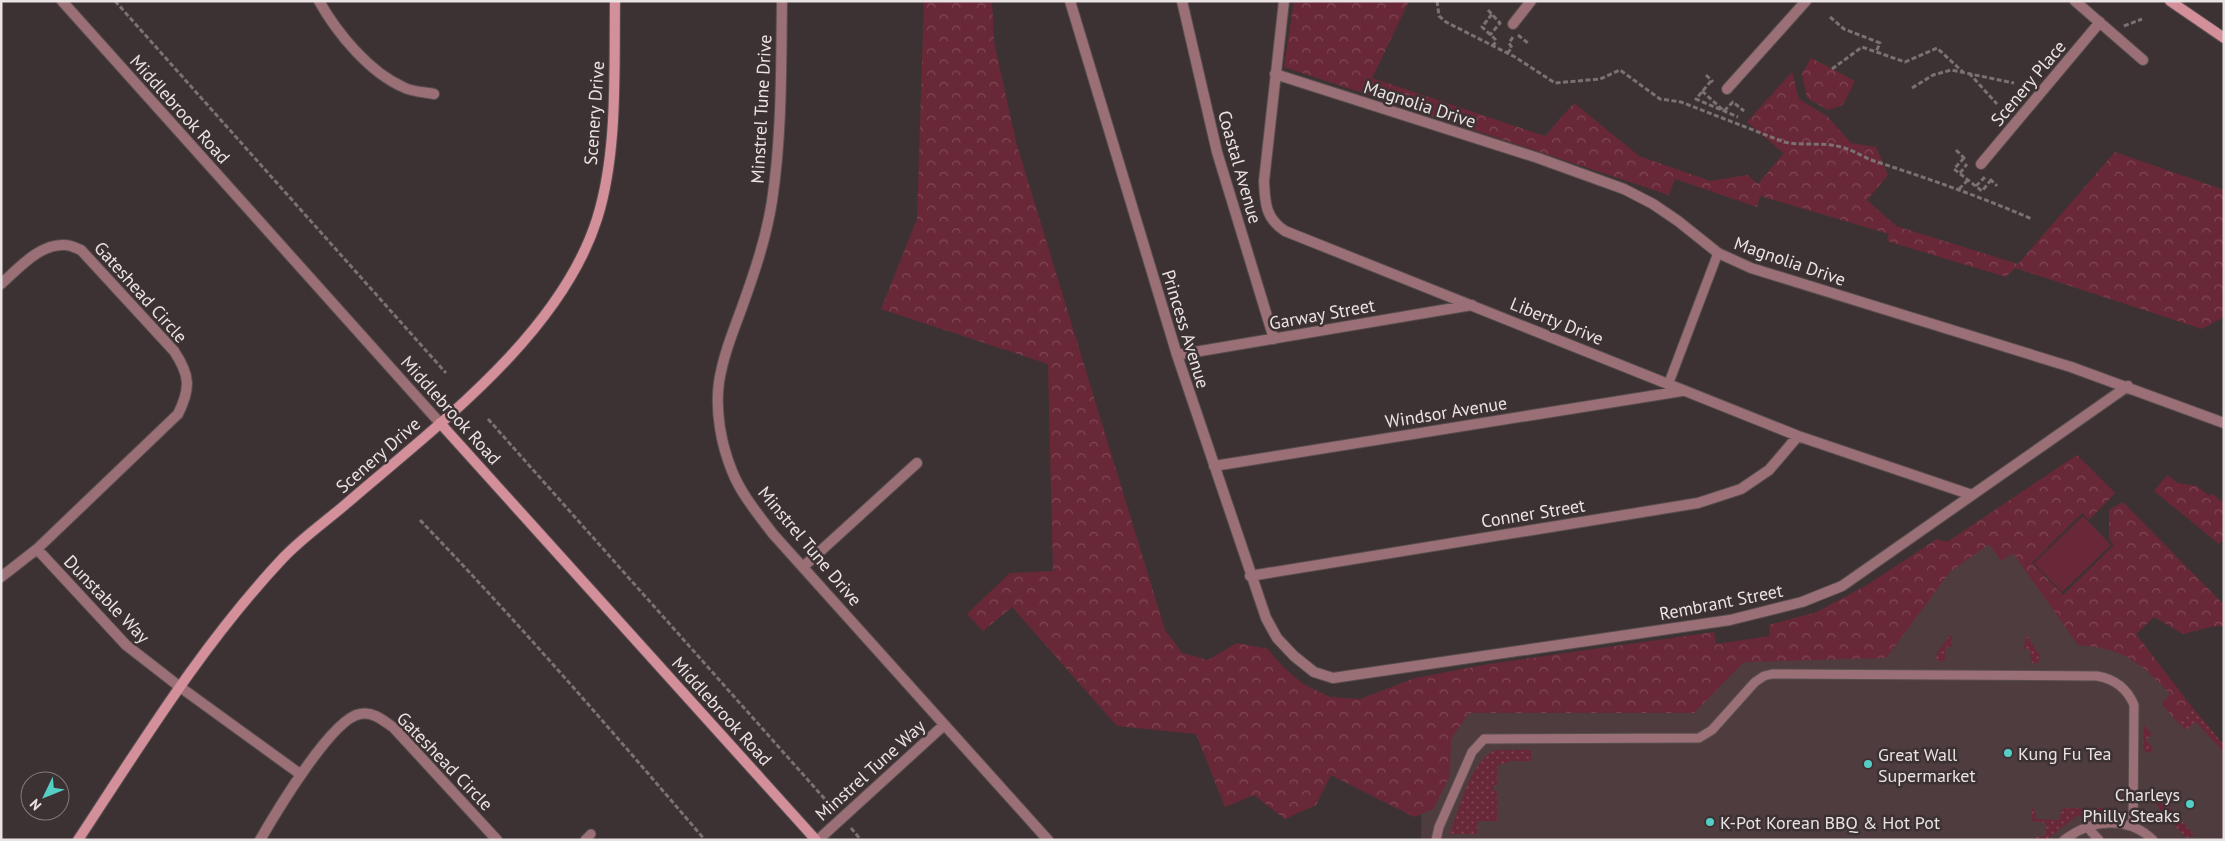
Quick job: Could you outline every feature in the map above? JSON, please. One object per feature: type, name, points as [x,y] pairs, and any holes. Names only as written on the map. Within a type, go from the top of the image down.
[{"type":"street","name":"Middlebrook Road","points":[[62,1],[817,840]]},
{"type":"street","points":[[319,1],[330,21],[369,64],[404,88],[434,94]]},
{"type":"street","name":"Scenery Drive","points":[[78,840],[180,687],[231,616],[285,556],[440,423],[518,349],[545,316],[580,261],[598,218],[612,148],[615,1]]},
{"type":"street","name":"Minstrel Tune Drive","points":[[782,1],[779,144],[772,201],[757,264],[724,355],[719,383],[718,417],[723,443],[732,472],[750,504],[802,566],[1048,840]]},
{"type":"street","name":"Princess Avenue","points":[[1070,1],[1177,355],[1250,576],[1266,618],[1277,638],[1294,656]]},
{"type":"street","name":"Coastal Avenue","points":[[1182,1],[1217,152],[1274,339]]},
{"type":"street","name":"Liberty Drive","points":[[1284,1],[1264,181],[1265,205],[1272,220],[1285,231],[1473,304],[1668,385],[1798,436],[1972,495]]},
{"type":"street","points":[[1513,24],[1531,1]]},
{"type":"street","points":[[1727,89],[1806,1]]},
{"type":"street","points":[[2075,1],[2143,60]]},
{"type":"street","points":[[2170,1],[2224,38]]},
{"type":"street","name":"Scenery Place","points":[[1981,164],[2100,22]]},
{"type":"street","name":"Magnolia Drive","points":[[1275,74],[1538,158],[1624,189],[1653,204],[1718,252],[1751,268],[2062,364],[2128,386],[2224,423]]},
{"type":"street","name":"Gateshead Circle","points":[[1,284],[30,259],[48,248],[65,245],[81,250],[174,351],[185,368],[187,383],[187,398],[178,414],[37,549],[1,577]]},
{"type":"street","name":"Garway Street","points":[[1177,355],[1473,304]]},
{"type":"street","name":"Rembrant Street","points":[[1294,656],[1314,672],[1333,678],[1730,620],[1802,602],[1842,586],[2128,386]]},
{"type":"street","name":"Windsor Avenue","points":[[1214,466],[1683,391]]},
{"type":"street","name":"Conner Street","points":[[1250,576],[1698,503],[1741,489],[1770,470],[1798,436]]},
{"type":"street","points":[[802,566],[917,463]]},
{"type":"street","name":"Dunstable Way","points":[[37,549],[126,645],[180,687]]},
{"type":"street","points":[[180,687],[300,774]]},
{"type":"street","name":"Gateshead Circle","points":[[260,840],[300,774],[344,721],[360,714],[378,716],[394,728],[497,840]]},
{"type":"street","name":"Minstrel Tune Way","points":[[817,840],[944,725]]},
{"type":"lane","points":[[1668,385],[1718,252]]},
{"type":"lane","points":[[1436,840],[1439,828],[1472,752],[1484,739],[1699,738],[1712,730],[1756,682],[1764,676],[1772,674],[2098,676],[2110,679],[2125,689],[2134,705],[2133,826]]},
{"type":"lane","points":[[2064,840],[2087,827],[2112,823],[2133,826],[2153,840]]},
{"type":"lane","points":[[2087,827],[2099,840]]},
{"type":"path","points":[[114,1],[446,373]]},
{"type":"path","points":[[1437,1],[1439,16],[1442,19],[1508,53],[1555,83],[1600,79],[1620,70],[1660,99],[1681,102],[1784,142],[1799,145],[1840,146],[1874,161],[1959,189],[2032,219]]},
{"type":"path","points":[[1488,10],[1500,23],[1490,35]]},
{"type":"path","points":[[1492,14],[1482,27],[1496,41],[1492,46]]},
{"type":"path","points":[[1830,17],[1844,29],[1880,43],[1876,52]]},
{"type":"path","points":[[1508,53],[1512,47],[1510,40],[1515,35],[1518,34],[1529,44]]},
{"type":"path","points":[[1832,69],[1858,48],[1866,48],[1905,62],[1937,48],[1963,72]]},
{"type":"path","points":[[1912,88],[1933,75],[1944,71],[1969,73],[2014,84]]},
{"type":"path","points":[[1969,73],[1997,104]]},
{"type":"path","points":[[1711,81],[1696,99],[1738,117]]},
{"type":"path","points":[[1702,91],[1724,111]]},
{"type":"path","points":[[1724,111],[1733,102],[1744,111]]},
{"type":"path","points":[[1708,113],[1714,107]]},
{"type":"path","points":[[1956,150],[1967,164],[1960,173]]},
{"type":"path","points":[[1964,158],[1954,169],[1982,191],[1991,180]]},
{"type":"path","points":[[1976,186],[1985,177],[1997,186]]},
{"type":"path","points":[[1959,189],[1968,180]]},
{"type":"path","points":[[488,419],[831,806]]},
{"type":"path","points":[[420,520],[485,587],[576,689],[705,840]]},
{"type":"path","points":[[851,828],[862,840]]},
{"type":"shaded area","points":[[1996,528],[2074,637],[2117,633],[2224,751],[2224,840],[1421,840],[1423,692],[1849,639]]},
{"type":"green space","points":[[924,1],[992,1],[994,42],[1016,142],[1165,630],[1182,653],[1208,660],[1237,643],[1268,649],[1282,666],[1303,684],[1330,697],[1360,699],[1415,678],[1489,664],[1714,632],[1716,644],[1770,636],[1769,625],[1817,612],[1867,585],[1937,539],[1947,542],[2077,455],[2115,493],[2089,520],[2082,513],[2032,563],[2063,595],[2114,545],[2109,539],[2109,510],[2123,502],[2224,605],[2224,626],[2215,626],[2183,634],[2154,617],[2136,634],[2192,707],[2176,721],[2162,704],[2170,694],[2140,665],[2119,653],[2107,649],[2078,645],[2013,553],[2001,561],[1989,544],[1950,572],[1886,658],[1744,662],[1694,713],[1469,713],[1451,739],[1450,776],[1433,809],[1414,817],[1331,775],[1316,805],[1285,819],[1254,795],[1225,807],[1196,734],[1117,726],[1012,607],[983,631],[967,614],[1010,573],[1053,571],[1048,364],[881,309],[917,219]]},
{"type":"green space","points":[[1294,1],[1409,1],[1372,78],[1545,136],[1574,103],[1639,156],[1710,181],[1747,175],[1758,184],[1784,153],[1747,122],[1792,72],[1799,99],[1827,116],[1851,143],[1876,147],[1888,175],[1867,200],[1896,226],[2018,264],[2115,152],[2224,190],[2224,317],[2202,329],[2015,268],[2006,277],[1887,241],[1889,234],[1760,196],[1757,207],[1675,179],[1669,195],[1284,67]]},
{"type":"green space","points":[[1811,58],[1855,81],[1843,105],[1828,110],[1807,98],[1802,74]]},
{"type":"green space","points":[[2167,475],[2178,483],[2197,486],[2209,496],[2211,493],[2224,503],[2224,539],[2219,544],[2154,491]]},
{"type":"green space","points":[[2083,516],[2111,545],[2062,592],[2034,563]]},
{"type":"green space","points":[[2026,635],[2040,655],[2039,662],[2036,664],[2031,662],[2030,649],[2024,649]]},
{"type":"green space","points":[[1949,636],[1952,636],[1952,647],[1945,647],[1945,660],[1940,662],[1936,658],[1937,653]]},
{"type":"green space","points":[[2192,707],[2224,745],[2224,753],[2196,722],[2186,730],[2176,721]]},
{"type":"green space","points":[[2144,725],[2152,734],[2146,740],[2153,748],[2151,753],[2146,752],[2143,748]]},
{"type":"green space","points":[[1497,750],[1531,750],[1531,761],[1509,761],[1508,763],[1497,765],[1497,785],[1494,785],[1494,791],[1497,791],[1497,821],[1478,821],[1477,834],[1450,834],[1473,774],[1488,755]]},
{"type":"green space","points":[[2160,796],[2194,835],[2188,838],[2184,836],[2154,802]]},
{"type":"green space","points":[[2032,808],[2034,809],[2036,819],[2060,820],[2061,810],[2064,808],[2106,808],[2107,810],[2077,816],[2046,840],[2032,840],[2036,837],[2046,836],[2046,823],[2032,821]]},
{"type":"place","name":"Kung Fu Tea","points":[[2008,753]]},
{"type":"place","name":"Great Wall Supermarket","points":[[1868,764]]},
{"type":"place","name":"Charleys Philly Steaks","points":[[2190,804]]},
{"type":"place","name":"K-Pot Korean BBQ & Hot Pot","points":[[1710,822]]}]
